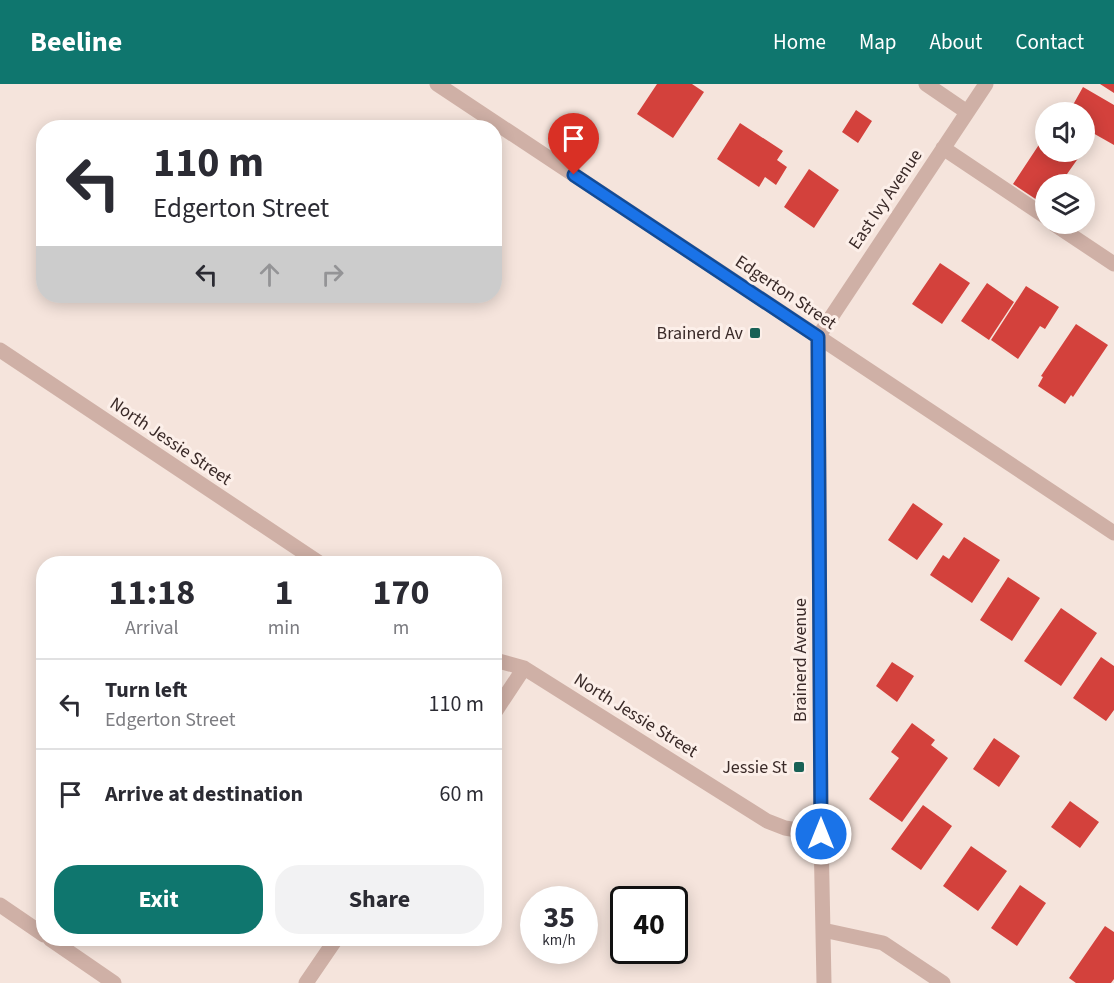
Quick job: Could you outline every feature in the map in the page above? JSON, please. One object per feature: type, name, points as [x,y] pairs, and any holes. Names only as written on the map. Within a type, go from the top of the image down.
[{"type":"street","name":"Edgerton Street","points":[[437,84],[491,120]]},
{"type":"street","points":[[926,84],[967,112]]},
{"type":"street","name":"East Ivy Avenue","points":[[818,337],[986,84]]},
{"type":"street","name":"Edgerton Street","points":[[502,127],[1114,533]]},
{"type":"street","points":[[943,148],[1035,211]]},
{"type":"street","points":[[1069,234],[1114,264]]},
{"type":"street","name":"Brainerd Avenue","points":[[818,337],[824,983]]},
{"type":"street","name":"North Jessie Street","points":[[0,350],[309,556]]},
{"type":"street","name":"North Jessie Street","points":[[502,662],[524,668],[766,821],[785,828],[821,834]]},
{"type":"street","points":[[502,701],[524,668]]},
{"type":"street","points":[[0,905],[36,930]]},
{"type":"street","points":[[823,930],[883,943],[943,983]]},
{"type":"street","points":[[60,946],[114,983]]},
{"type":"street","points":[[306,983],[331,946]]},
{"type":"building","points":[[657,84],[692,84],[704,92],[673,138],[637,114]]},
{"type":"building","points":[[1100,84],[1114,84],[1114,93]]},
{"type":"building","points":[[1083,87],[1114,105],[1114,145],[1095,134],[1095,102],[1075,102]]},
{"type":"building","points":[[856,110],[872,121],[858,143],[842,132]]},
{"type":"building","points":[[740,123],[783,151],[777,160],[787,167],[776,185],[765,177],[759,187],[717,159]]},
{"type":"building","points":[[1035,151],[1035,162],[1075,162],[1067,174],[1035,174],[1035,199],[1013,184]]},
{"type":"building","points":[[809,169],[839,190],[814,228],[784,207]]},
{"type":"building","points":[[940,263],[970,283],[942,324],[912,304]]},
{"type":"building","points":[[987,283],[1014,302],[989,340],[961,321]]},
{"type":"building","points":[[1026,286],[1059,307],[1045,329],[1040,326],[1018,359],[991,340]]},
{"type":"building","points":[[1076,324],[1108,345],[1073,397],[1071,395],[1065,404],[1038,386],[1043,377],[1041,376]]},
{"type":"building","points":[[913,503],[943,524],[917,560],[888,540]]},
{"type":"building","points":[[964,537],[1000,560],[972,603],[930,575],[943,555],[949,559]]},
{"type":"building","points":[[1008,577],[1040,598],[1012,641],[980,620]]},
{"type":"building","points":[[1061,608],[1097,633],[1061,686],[1024,661]]},
{"type":"building","points":[[1101,657],[1114,666],[1114,710],[1106,721],[1073,698]]},
{"type":"building","points":[[892,662],[914,676],[897,702],[876,686]]},
{"type":"building","points":[[912,723],[935,740],[931,745],[948,758],[902,822],[869,799],[899,758],[891,752]]},
{"type":"building","points":[[994,738],[1020,756],[999,787],[973,769]]},
{"type":"building","points":[[1070,801],[1099,822],[1080,848],[1051,827]]},
{"type":"building","points":[[923,805],[952,826],[921,870],[891,849]]},
{"type":"building","points":[[971,846],[1007,871],[978,911],[943,886]]},
{"type":"building","points":[[1020,885],[1046,903],[1017,946],[991,928]]},
{"type":"building","points":[[1105,926],[1114,932],[1114,979],[1111,983],[1076,983],[1069,978]]},
{"type":"place","name":"Brainerd Av","points":[[755,333]]},
{"type":"place","name":"Jessie St","points":[[799,767]]},
{"type":"route","points":[[574,175],[818,337],[821,834]]}]
